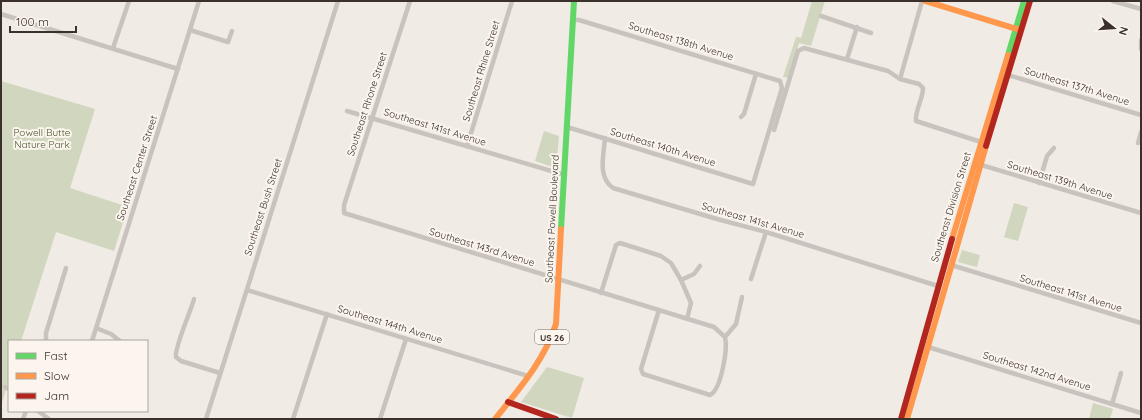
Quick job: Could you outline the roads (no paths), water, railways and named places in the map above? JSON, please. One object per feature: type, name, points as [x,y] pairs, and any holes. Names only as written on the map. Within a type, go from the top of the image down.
[{"type":"main road","name":"Southeast Powell Boulevard","points":[[495,419],[543,356],[552,337],[557,316],[574,1]]},
{"type":"main road","points":[[924,1],[1018,30]]},
{"type":"main road","name":"Southeast Division Street","points":[[902,419],[904,407],[950,243],[1008,75],[1024,1]]},
{"type":"main road","name":"Southeast Division Street","points":[[907,419],[978,164],[981,142],[1018,30],[1030,1]]},
{"type":"main road","points":[[950,243],[951,250],[948,261],[951,265]]},
{"type":"main road","points":[[938,286],[944,290]]},
{"type":"main road","points":[[508,402],[556,419]]},
{"type":"street","points":[[113,48],[129,1]]},
{"type":"street","name":"Southeast Center Street","points":[[92,340],[199,1]]},
{"type":"street","name":"Southeast Bush Street","points":[[206,419],[338,1]]},
{"type":"street","name":"Southeast Rhone Street","points":[[344,213],[344,205],[410,1]]},
{"type":"street","name":"Southeast Rhine Street","points":[[467,146],[512,1]]},
{"type":"street","points":[[900,79],[924,1]]},
{"type":"street","points":[[1113,1],[1141,9]]},
{"type":"street","points":[[1,14],[178,68]]},
{"type":"street","points":[[821,16],[871,33]]},
{"type":"street","name":"Southeast 138th Avenue","points":[[573,20],[579,20],[780,81],[782,88],[753,184]]},
{"type":"street","points":[[848,59],[857,27]]},
{"type":"street","points":[[190,30],[228,42],[232,31]]},
{"type":"street","points":[[1141,40],[1141,49]]},
{"type":"street","points":[[774,130],[798,51],[801,49],[813,49],[888,71],[900,79],[919,84],[923,88],[916,121],[981,142]]},
{"type":"street","points":[[741,117],[744,114],[756,74]]},
{"type":"street","name":"Southeast 137th Avenue","points":[[1008,75],[1141,114]]},
{"type":"street","name":"Southeast 141st Avenue","points":[[347,111],[564,175]]},
{"type":"street","name":"Southeast 140th Avenue","points":[[567,127],[753,184]]},
{"type":"street","points":[[1138,143],[1141,132]]},
{"type":"street","name":"Southeast 141st Avenue","points":[[605,138],[603,173],[606,181],[613,188],[717,220],[766,232],[938,286]]},
{"type":"street","points":[[1039,183],[1047,156],[1054,148]]},
{"type":"street","name":"Southeast 139th Avenue","points":[[978,164],[1141,213]]},
{"type":"street","name":"Southeast 143rd Avenue","points":[[344,213],[601,293],[714,326],[725,338]]},
{"type":"street","points":[[751,279],[766,232]]},
{"type":"street","points":[[601,293],[616,245],[620,243],[667,258],[681,280],[691,303],[688,319]]},
{"type":"street","name":"Southeast 141st Avenue","points":[[951,265],[1141,323]]},
{"type":"street","points":[[681,280],[694,274],[700,266]]},
{"type":"street","points":[[46,340],[46,333],[66,268]]},
{"type":"street","name":"Southeast 144th Avenue","points":[[247,290],[528,376]]},
{"type":"street","points":[[659,310],[641,369],[646,376],[710,395],[714,392],[717,386],[726,349],[725,338],[736,324],[742,297]]},
{"type":"street","points":[[194,300],[176,351],[176,357],[181,361],[220,373]]},
{"type":"street","points":[[293,419],[327,314]]},
{"type":"street","points":[[96,328],[111,334],[119,340]]},
{"type":"street","points":[[380,419],[406,339]]},
{"type":"street","name":"Southeast 142nd Avenue","points":[[928,347],[1141,413]]},
{"type":"street","points":[[1112,404],[1120,373]]},
{"type":"street","points":[[39,412],[49,419]]},
{"type":"park label","name":"Powell Butte Nature Park","points":[[42,138]]}]
